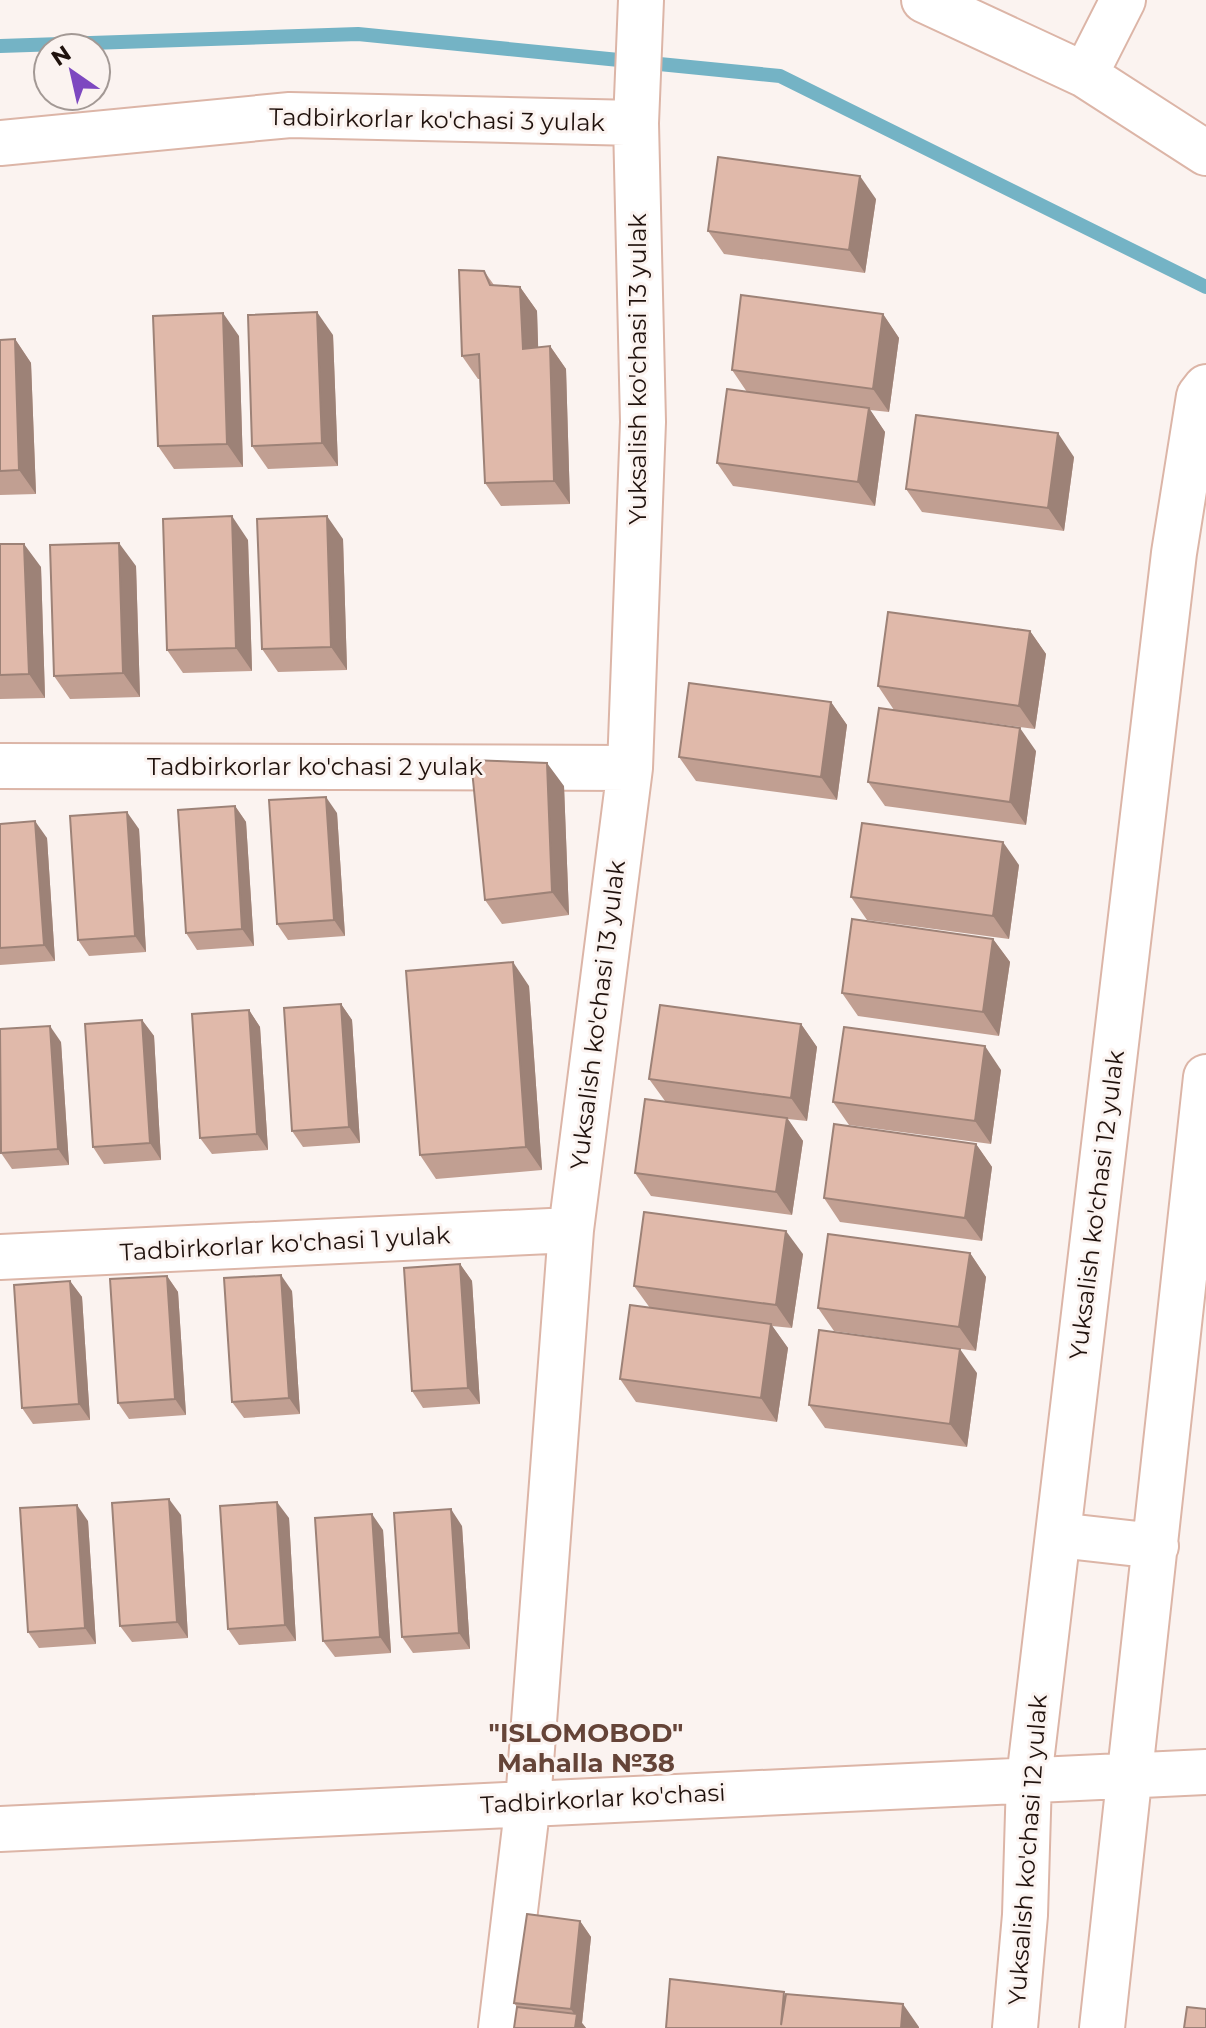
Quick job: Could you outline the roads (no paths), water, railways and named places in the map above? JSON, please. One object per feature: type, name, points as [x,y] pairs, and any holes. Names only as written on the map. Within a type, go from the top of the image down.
[{"type":"street","points":[[924,0],[1085,75],[1206,153]]},
{"type":"street","points":[[1085,75],[1123,0]]},
{"type":"street","name":"Yuksalish ko'chasi 13 yulak","points":[[501,2028],[528,1802],[571,1230],[630,768],[643,422],[636,123],[640,9]]},
{"type":"street","name":"Tadbirkorlar ko'chasi 3 yulak","points":[[0,143],[290,115],[636,123]]},
{"type":"street","name":"Yuksalish ko'chasi 12 yulak","points":[[1015,2028],[1025,1915],[1029,1779],[1174,553],[1199,396],[1206,387]]},
{"type":"street","name":"Tadbirkorlar ko'chasi 2 yulak","points":[[0,766],[630,768]]},
{"type":"street","points":[[1102,2028],[1206,1077]]},
{"type":"street","name":"Tadbirkorlar ko'chasi 1 yulak","points":[[0,1257],[571,1230]]},
{"type":"street","points":[[1058,1535],[1156,1546]]},
{"type":"street","name":"Tadbirkorlar ko'chasi","points":[[0,1829],[1206,1772]]},
{"type":"waterway","points":[[0,46],[358,34],[780,76],[1206,287]]},
{"type":"district","name":"\"ISLOMOBOD\" Mahalla №38","points":[[586,1748]]}]
